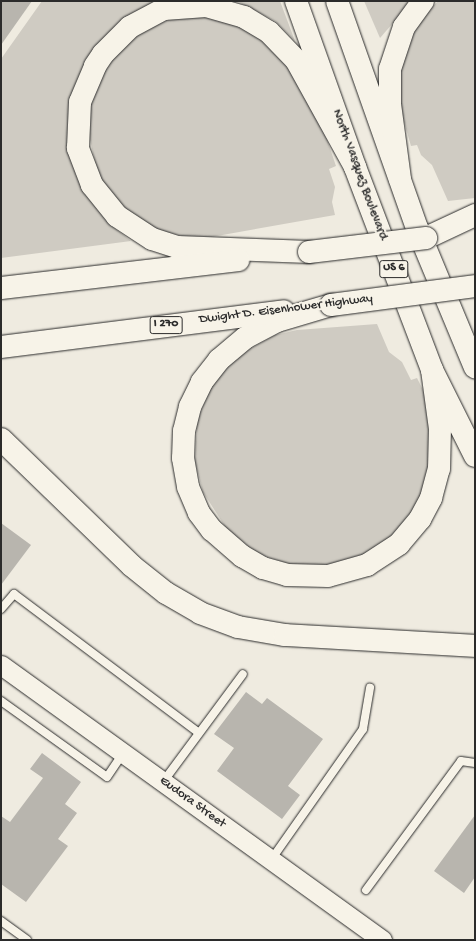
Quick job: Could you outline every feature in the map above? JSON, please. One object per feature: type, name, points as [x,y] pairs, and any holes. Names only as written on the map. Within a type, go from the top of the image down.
[{"type":"highway","name":"North Vasquez Boulevard","points":[[296,1],[355,168],[432,370],[475,456]]},
{"type":"highway","name":"US 6","points":[[338,1],[400,179],[442,293],[475,367]]},
{"type":"highway","points":[[400,179],[390,104],[390,69],[404,27],[423,1]]},
{"type":"highway","points":[[309,252],[177,247],[152,239],[117,216],[92,185],[78,148],[80,102],[95,66],[108,48],[130,27],[164,9],[206,6],[244,17],[269,32],[296,60],[355,168]]},
{"type":"highway","points":[[426,238],[475,215]]},
{"type":"highway","points":[[1,288],[475,231]]},
{"type":"highway","name":"Dwight D. Eisenhower Highway","points":[[1,347],[475,286]]},
{"type":"highway","points":[[331,305],[277,322],[245,338],[219,360],[202,382],[190,407],[184,431],[183,458],[188,487],[199,513],[212,530],[242,556],[263,568],[287,575],[328,576],[367,565],[399,544],[420,519],[431,498],[439,469],[440,429],[432,370]]},
{"type":"highway","points":[[1,439],[132,566],[166,593],[200,613],[259,632],[475,646]]},
{"type":"street","name":"Eudora Street","points":[[1,665],[382,940]]},
{"type":"lane","points":[[1,609],[14,594],[199,734]]},
{"type":"lane","points":[[163,782],[243,674]]},
{"type":"lane","points":[[271,860],[363,729],[370,688]]},
{"type":"lane","points":[[1,701],[107,776],[123,753]]},
{"type":"lane","points":[[366,890],[460,761],[475,763]]},
{"type":"lane","points":[[1,921],[27,940]]},
{"type":"shaded area","points":[[42,1],[158,1],[125,19],[98,44],[79,77],[69,106],[113,227],[131,241],[1,258],[1,59]]},
{"type":"shaded area","points":[[237,1],[280,1],[295,41],[275,21]]},
{"type":"shaded area","points":[[364,1],[412,1],[380,38]]},
{"type":"shaded area","points":[[438,1],[475,1],[475,198],[448,201],[432,165],[421,155],[417,145],[411,146],[398,101],[398,78],[409,37],[420,20]]},
{"type":"shaded area","points":[[201,15],[263,34],[313,98],[336,166],[329,169],[335,187],[332,202],[335,215],[211,237],[182,236],[154,229],[127,213],[107,189],[97,171],[89,135],[91,104],[106,67],[133,37],[153,25],[172,19]]},
{"type":"shaded area","points":[[377,324],[389,352],[402,362],[411,380],[417,378],[426,396],[436,438],[418,509],[383,547],[327,568],[299,567],[258,554],[226,528],[203,492],[195,462],[197,422],[210,387],[239,355],[275,335],[297,330]]},
{"type":"building","points":[[1,1],[32,1],[1,45]]},
{"type":"building","points":[[1,523],[31,545],[1,585]]},
{"type":"building","points":[[246,692],[262,704],[267,698],[323,739],[288,786],[300,795],[282,819],[217,771],[234,748],[214,734]]},
{"type":"building","points":[[42,753],[81,782],[65,804],[77,813],[58,839],[68,846],[26,902],[1,884],[1,816],[10,822],[43,778],[30,769]]},
{"type":"building","points":[[475,815],[475,877],[464,893],[434,871]]}]
